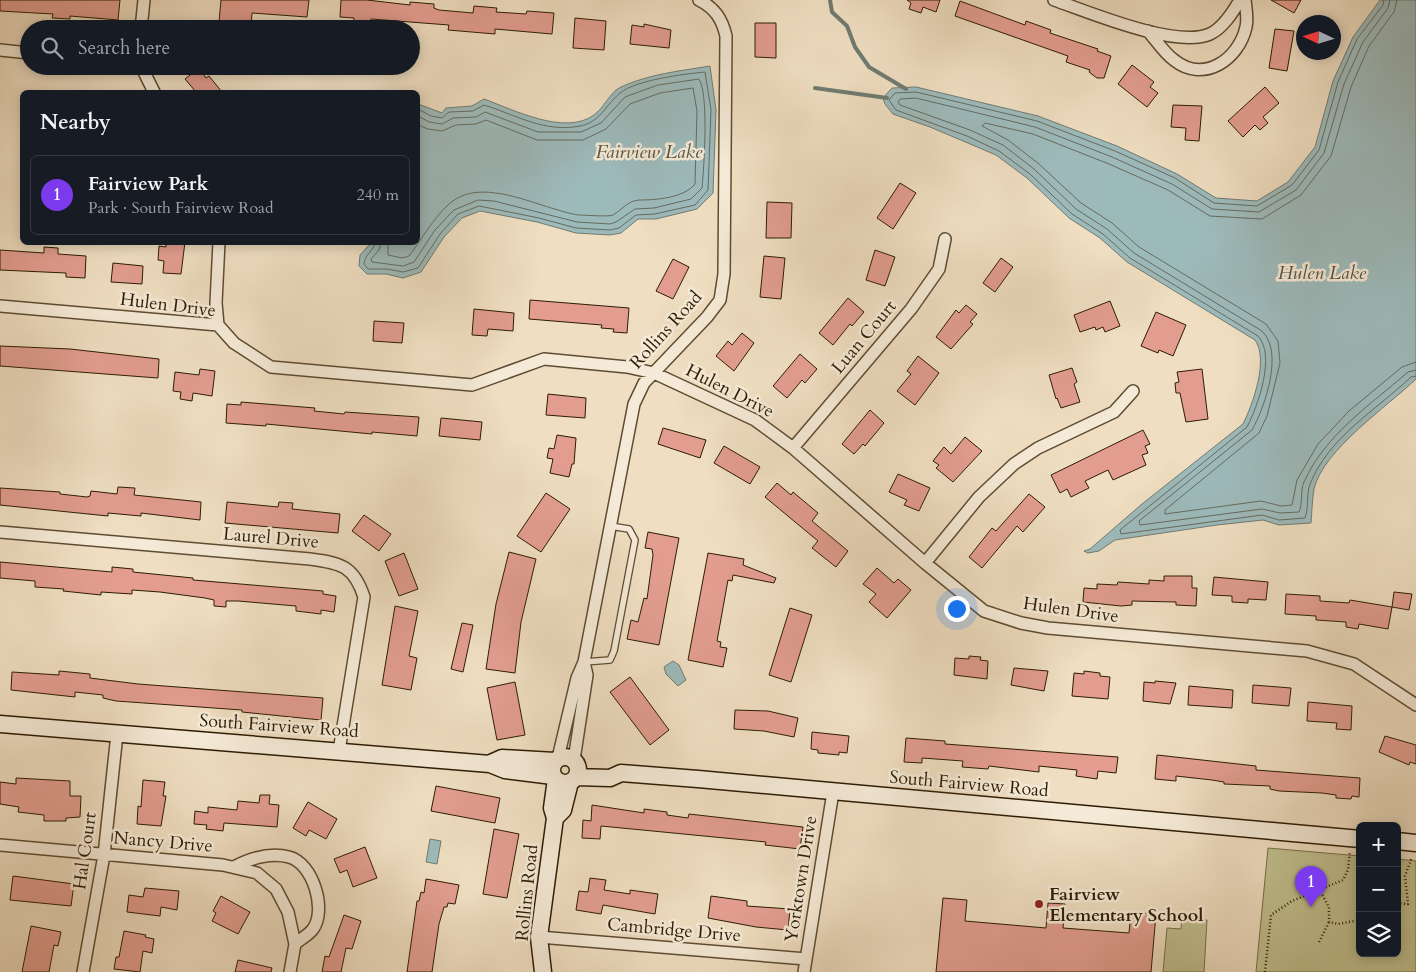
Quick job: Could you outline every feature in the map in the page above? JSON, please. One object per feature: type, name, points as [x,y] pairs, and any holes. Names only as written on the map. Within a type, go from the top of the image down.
[{"type":"street","points":[[142,20],[144,0]]},
{"type":"street","name":"Rollins Road","points":[[543,972],[539,937],[556,818],[552,808],[565,769],[576,678],[584,662],[634,404],[644,384],[720,300],[724,274],[726,36],[724,25],[717,12],[700,0]]},
{"type":"street","points":[[1054,0],[1136,28],[1191,38],[1210,34],[1230,16],[1240,0]]},
{"type":"street","points":[[1148,31],[1174,61],[1192,69],[1210,70],[1227,62],[1240,44],[1247,26],[1245,0]]},
{"type":"street","points":[[0,50],[20,51]]},
{"type":"street","points":[[146,75],[153,90]]},
{"type":"street","name":"Luan Court","points":[[793,448],[910,309],[939,269],[945,239]]},
{"type":"street","points":[[218,325],[216,303],[219,245]]},
{"type":"street","name":"Hulen Drive","points":[[0,306],[218,325],[234,343],[271,367],[472,385],[544,359],[627,367],[654,373],[756,420],[793,448],[925,563],[984,610],[1021,623],[1048,628],[1307,651],[1354,664],[1416,704]]},
{"type":"street","points":[[925,563],[979,496],[1014,464],[1038,448],[1114,412],[1133,391]]},
{"type":"street","name":"Laurel Drive","points":[[0,532],[310,559],[347,568],[358,580],[364,597],[338,751]]},
{"type":"street","name":"South Fairview Road","points":[[0,724],[490,764],[502,758],[610,778],[621,773],[1356,838]]},
{"type":"street","name":"Hal Court","points":[[83,972],[104,854],[117,734]]},
{"type":"street","name":"Yorktown Drive","points":[[804,972],[833,792]]},
{"type":"street","points":[[1401,843],[1414,849]]},
{"type":"street","name":"Nancy Drive","points":[[0,845],[234,867],[257,873],[276,889],[288,912],[295,944],[313,929],[319,912],[317,892],[308,871],[291,857],[274,855],[252,857],[234,867]]},
{"type":"street","name":"Cambridge Drive","points":[[539,937],[806,959]]},
{"type":"street","points":[[290,972],[295,944]]},
{"type":"lane","points":[[584,662],[610,660],[614,651],[635,540],[629,530],[610,526]]},
{"type":"path","points":[[1265,972],[1271,915],[1292,901],[1343,880],[1348,870],[1356,838]]},
{"type":"path","points":[[1401,903],[1408,904],[1405,876],[1414,849]]},
{"type":"path","points":[[1319,889],[1329,907],[1329,922],[1319,942]]},
{"type":"path","points":[[1329,922],[1338,924],[1356,921]]},
{"type":"shaded area","points":[[1268,848],[1356,856],[1356,957],[1401,957],[1401,859],[1416,861],[1416,972],[1256,972]]},
{"type":"shaded area","points":[[1182,918],[1207,920],[1204,972],[1163,972],[1167,928],[1181,929]]},
{"type":"water","name":"Hulen Lake","points":[[1380,0],[1416,0],[1416,379],[1358,430],[1330,459],[1320,474],[1314,489],[1311,523],[1279,525],[1263,520],[1217,525],[1115,540],[1099,551],[1088,553],[1084,551],[1090,549],[1142,504],[1243,424],[1258,382],[1260,370],[1259,348],[1255,340],[1127,262],[1100,238],[1069,218],[1027,178],[996,155],[930,127],[893,114],[883,98],[892,88],[916,87],[1038,116],[1117,146],[1177,174],[1216,198],[1257,201],[1288,182],[1315,147],[1333,81],[1353,37]]},
{"type":"water","name":"Fairview Lake","points":[[710,66],[716,110],[713,193],[697,209],[656,219],[638,219],[621,233],[610,235],[576,233],[537,222],[480,211],[462,218],[444,237],[421,272],[403,278],[386,274],[367,274],[359,266],[360,255],[369,245],[420,245],[420,105],[442,113],[446,108],[472,106],[484,99],[539,119],[569,123],[582,121],[594,115],[617,89],[642,79]]},
{"type":"water","points":[[673,661],[679,665],[686,680],[678,686],[666,674],[664,667]]},
{"type":"water","points":[[430,839],[441,841],[437,864],[426,862]]},
{"type":"building","points":[[0,0],[120,0],[118,20],[70,16],[70,19],[52,18],[53,14],[0,11]]},
{"type":"building","points":[[221,0],[309,0],[307,17],[252,13],[251,20],[219,20]]},
{"type":"building","points":[[341,0],[367,0],[410,5],[410,2],[434,4],[434,8],[439,10],[473,13],[474,6],[497,8],[496,12],[526,14],[527,11],[554,13],[552,34],[495,29],[495,34],[448,30],[449,25],[420,23],[420,20],[354,20],[354,18],[340,17]]},
{"type":"building","points":[[907,0],[940,0],[936,12],[923,7],[921,13],[909,9],[911,3]]},
{"type":"building","points":[[1271,0],[1301,0],[1294,13]]},
{"type":"building","points":[[960,1],[1025,25],[1026,21],[1051,30],[1050,33],[1098,49],[1097,51],[1111,56],[1104,78],[1097,78],[1089,72],[1090,70],[1066,62],[1068,56],[955,16]]},
{"type":"building","points":[[575,18],[606,21],[604,50],[573,48]]},
{"type":"building","points":[[755,23],[776,23],[776,58],[755,57]]},
{"type":"building","points":[[644,24],[671,30],[669,48],[630,44],[632,25],[644,27]]},
{"type":"building","points":[[1275,29],[1294,31],[1287,71],[1269,68]]},
{"type":"building","points":[[1132,65],[1154,82],[1150,87],[1158,93],[1147,107],[1118,84]]},
{"type":"building","points":[[190,75],[204,75],[206,78],[209,76],[220,90],[194,90],[185,79]]},
{"type":"building","points":[[1265,87],[1279,103],[1263,117],[1268,123],[1260,130],[1255,125],[1243,137],[1228,121]]},
{"type":"building","points":[[1173,105],[1202,106],[1199,141],[1185,140],[1186,128],[1171,127]]},
{"type":"building","points":[[900,183],[916,193],[893,229],[877,218]]},
{"type":"building","points":[[767,202],[792,203],[791,238],[766,238]]},
{"type":"building","points":[[166,245],[185,245],[181,274],[163,273],[164,261],[158,260],[159,246],[166,247]]},
{"type":"building","points":[[44,247],[58,248],[58,254],[86,256],[85,278],[66,277],[66,273],[0,270],[0,250],[44,253]]},
{"type":"building","points":[[875,250],[895,257],[885,286],[866,280]]},
{"type":"building","points":[[764,256],[785,258],[781,299],[760,297]]},
{"type":"building","points":[[1001,258],[1013,267],[995,292],[983,283]]},
{"type":"building","points":[[673,259],[689,267],[673,299],[656,291]]},
{"type":"building","points":[[113,263],[143,266],[142,284],[111,282]]},
{"type":"building","points":[[848,298],[864,312],[852,326],[850,324],[833,345],[819,333]]},
{"type":"building","points":[[530,300],[629,308],[627,333],[613,332],[614,329],[601,328],[602,325],[529,319]]},
{"type":"building","points":[[1110,301],[1120,326],[1105,332],[1103,327],[1096,330],[1095,327],[1080,332],[1074,315]]},
{"type":"building","points":[[966,305],[977,314],[970,322],[973,324],[951,349],[936,337],[956,310],[959,313]]},
{"type":"building","points":[[474,309],[514,313],[513,331],[488,329],[487,336],[472,335]]},
{"type":"building","points":[[1156,312],[1186,325],[1173,356],[1159,350],[1158,353],[1141,346]]},
{"type":"building","points":[[374,321],[404,323],[402,343],[373,341]]},
{"type":"building","points":[[742,333],[754,343],[734,371],[716,356],[728,341],[732,345]]},
{"type":"building","points":[[0,346],[70,349],[159,359],[158,378],[0,366]]},
{"type":"building","points":[[800,354],[817,369],[805,383],[802,380],[787,398],[773,386]]},
{"type":"building","points":[[918,356],[939,373],[915,405],[897,391],[911,374],[907,371]]},
{"type":"building","points":[[1072,368],[1077,382],[1074,384],[1080,402],[1061,408],[1056,399],[1049,375]]},
{"type":"building","points":[[200,369],[215,371],[212,396],[193,393],[192,401],[180,399],[181,392],[173,391],[175,372],[199,375]]},
{"type":"building","points":[[1202,369],[1208,419],[1186,422],[1180,393],[1176,393],[1175,383],[1179,382],[1177,372]]},
{"type":"building","points":[[548,394],[586,398],[585,418],[546,415]]},
{"type":"building","points":[[241,402],[315,408],[314,411],[344,414],[345,412],[419,417],[417,436],[372,432],[372,434],[266,424],[266,426],[226,423],[227,404],[241,405]]},
{"type":"building","points":[[870,410],[884,423],[865,446],[863,444],[854,454],[842,444]]},
{"type":"building","points":[[441,418],[482,422],[480,440],[439,436]]},
{"type":"building","points":[[663,428],[706,440],[700,458],[658,444]]},
{"type":"building","points":[[1143,430],[1150,444],[1145,446],[1148,453],[1142,455],[1146,465],[1113,480],[1108,470],[1085,481],[1089,488],[1071,497],[1067,489],[1060,493],[1051,475]]},
{"type":"building","points":[[557,435],[576,438],[574,464],[572,464],[569,477],[550,473],[553,459],[547,458],[549,448],[554,449]]},
{"type":"building","points":[[965,437],[982,451],[953,482],[936,468],[939,465],[933,461],[944,447],[951,454]]},
{"type":"building","points":[[724,446],[760,467],[750,484],[714,463]]},
{"type":"building","points":[[898,474],[930,488],[919,511],[904,505],[907,500],[889,492]]},
{"type":"building","points":[[777,483],[791,495],[793,492],[818,513],[812,521],[848,551],[836,567],[812,548],[818,541],[765,497]]},
{"type":"building","points":[[118,487],[135,488],[134,495],[201,502],[200,520],[141,513],[141,516],[108,513],[108,516],[0,505],[0,488],[60,492],[60,494],[87,497],[90,496],[91,491],[117,494]]},
{"type":"building","points":[[546,493],[570,509],[541,552],[517,536]]},
{"type":"building","points":[[1029,494],[1045,507],[1023,532],[1017,526],[982,568],[969,557],[992,528],[996,531]]},
{"type":"building","points":[[227,502],[278,507],[279,502],[293,503],[292,509],[340,514],[338,533],[225,523]]},
{"type":"building","points":[[364,515],[391,534],[379,551],[352,531]]},
{"type":"building","points":[[648,532],[679,538],[659,645],[627,639],[631,620],[638,622],[644,598],[647,599],[653,555],[652,549],[645,548]]},
{"type":"building","points":[[509,552],[536,559],[521,622],[515,673],[486,669],[496,604]]},
{"type":"building","points":[[404,553],[418,589],[399,596],[385,561]]},
{"type":"building","points":[[708,553],[744,559],[743,565],[776,578],[774,583],[733,575],[732,581],[728,580],[717,641],[721,642],[720,647],[727,648],[723,667],[688,660]]},
{"type":"building","points":[[0,562],[112,572],[112,567],[133,569],[133,572],[193,578],[193,580],[323,591],[323,594],[336,596],[334,612],[321,610],[321,614],[296,611],[296,606],[238,601],[226,601],[226,607],[214,606],[214,600],[160,592],[132,590],[132,594],[101,592],[101,595],[63,591],[64,589],[35,587],[35,581],[0,578]]},
{"type":"building","points":[[877,568],[894,583],[898,579],[911,590],[887,618],[869,602],[876,594],[863,584]]},
{"type":"building","points":[[1164,576],[1192,576],[1192,588],[1197,588],[1196,606],[1176,605],[1176,602],[1132,601],[1132,605],[1121,606],[1083,602],[1084,588],[1097,589],[1097,584],[1117,585],[1118,582],[1149,584],[1149,580],[1164,581]]},
{"type":"building","points":[[1214,577],[1268,582],[1266,600],[1248,599],[1248,603],[1232,602],[1232,596],[1212,595]]},
{"type":"building","points":[[1394,592],[1412,594],[1409,610],[1392,607]]},
{"type":"building","points":[[1286,594],[1320,596],[1320,601],[1349,603],[1350,600],[1392,607],[1388,629],[1359,624],[1358,629],[1346,627],[1346,622],[1316,620],[1316,616],[1285,614]]},
{"type":"building","points":[[395,606],[418,611],[409,656],[417,658],[411,690],[382,685]]},
{"type":"building","points":[[790,608],[812,615],[791,682],[769,675]]},
{"type":"building","points":[[462,623],[473,625],[463,672],[451,669]]},
{"type":"building","points":[[969,656],[981,657],[980,660],[988,661],[987,679],[954,675],[955,658],[969,659]]},
{"type":"building","points":[[1014,668],[1048,671],[1044,691],[1011,685]]},
{"type":"building","points":[[59,671],[90,674],[90,678],[138,684],[323,698],[321,720],[242,712],[242,710],[116,701],[103,698],[103,695],[75,692],[75,697],[11,690],[12,672],[59,675]]},
{"type":"building","points":[[1084,671],[1100,673],[1100,676],[1110,677],[1108,699],[1072,696],[1074,673],[1084,674]]},
{"type":"building","points":[[630,677],[669,730],[650,745],[610,692]]},
{"type":"building","points":[[1155,681],[1176,683],[1170,704],[1143,701],[1144,682],[1155,683]]},
{"type":"building","points":[[515,682],[525,735],[497,740],[487,688]]},
{"type":"building","points":[[1253,685],[1291,688],[1289,706],[1252,703]]},
{"type":"building","points":[[1189,686],[1233,690],[1232,708],[1188,705]]},
{"type":"building","points":[[1308,702],[1352,706],[1351,730],[1336,729],[1337,723],[1307,721]]},
{"type":"building","points":[[735,710],[768,711],[798,718],[794,737],[764,731],[734,729]]},
{"type":"building","points":[[812,732],[849,736],[847,753],[839,752],[839,755],[818,753],[818,750],[811,749]]},
{"type":"building","points":[[1385,736],[1416,745],[1416,764],[1410,762],[1409,765],[1379,752]]},
{"type":"building","points":[[906,738],[945,741],[945,744],[1118,757],[1116,773],[1098,771],[1097,779],[1076,776],[1077,770],[1039,766],[1039,772],[989,766],[988,769],[962,767],[963,761],[922,758],[922,763],[904,762]]},
{"type":"building","points":[[1157,755],[1256,766],[1256,770],[1360,778],[1359,797],[1352,796],[1351,799],[1336,798],[1336,795],[1322,793],[1279,791],[1270,789],[1270,786],[1224,784],[1224,782],[1212,780],[1176,776],[1176,781],[1155,779]]},
{"type":"building","points":[[16,778],[70,781],[70,796],[81,796],[80,817],[66,818],[66,821],[44,821],[44,815],[18,812],[19,807],[0,804],[0,782],[16,784]]},
{"type":"building","points":[[143,780],[165,782],[163,796],[166,796],[161,826],[137,824],[138,806],[141,807]]},
{"type":"building","points":[[436,786],[500,798],[495,823],[431,811]]},
{"type":"building","points":[[260,795],[270,795],[269,804],[279,805],[277,827],[224,823],[223,831],[206,829],[207,825],[194,824],[195,811],[208,813],[208,807],[237,810],[238,801],[259,803]]},
{"type":"building","points":[[308,802],[337,819],[326,839],[309,830],[306,836],[293,828]]},
{"type":"building","points":[[592,805],[644,813],[644,809],[667,812],[667,815],[688,818],[689,814],[803,827],[800,849],[765,845],[766,842],[601,826],[600,839],[582,838],[583,820],[591,821]]},
{"type":"building","points":[[494,829],[519,834],[507,898],[483,894]]},
{"type":"building","points":[[365,847],[377,878],[353,887],[347,870],[340,873],[334,859]]},
{"type":"building","points":[[13,876],[74,884],[71,906],[10,900]]},
{"type":"building","points":[[590,878],[606,880],[604,890],[630,894],[630,890],[658,894],[655,914],[603,905],[601,914],[576,910],[579,891],[588,892]]},
{"type":"building","points":[[426,879],[459,885],[455,904],[448,903],[447,907],[444,907],[439,924],[432,972],[407,972],[417,901],[419,901],[421,892],[424,893]]},
{"type":"building","points":[[145,888],[179,891],[177,910],[161,907],[160,916],[127,912],[129,895],[143,897]]},
{"type":"building","points":[[221,896],[250,912],[238,934],[212,921],[216,913],[213,911]]},
{"type":"building","points":[[711,896],[747,901],[747,906],[790,909],[788,930],[756,927],[708,918]]},
{"type":"building","name":"Fairview Elementary School","points":[[943,898],[967,900],[965,921],[1046,928],[1048,903],[1065,904],[1063,928],[1129,933],[1131,912],[1156,914],[1151,972],[936,972]]},
{"type":"building","points":[[344,915],[361,921],[352,949],[346,948],[341,972],[322,972],[325,956],[329,957]]},
{"type":"building","points":[[31,926],[61,932],[58,946],[54,945],[49,972],[22,972]]},
{"type":"building","points":[[124,931],[146,935],[145,937],[154,939],[152,953],[143,951],[140,972],[114,969],[116,957],[119,957]]},
{"type":"building","points":[[238,960],[272,968],[271,972],[235,972]]},
{"type":"waterway","points":[[830,0],[832,12],[847,26],[855,47],[869,67],[906,89]]},
{"type":"waterway","points":[[815,88],[887,98]]},
{"type":"place","name":"Fairview Elementary School","points":[[1039,904]]},
{"type":"place","name":"Fairview Park","points":[[1311,907]]}]
